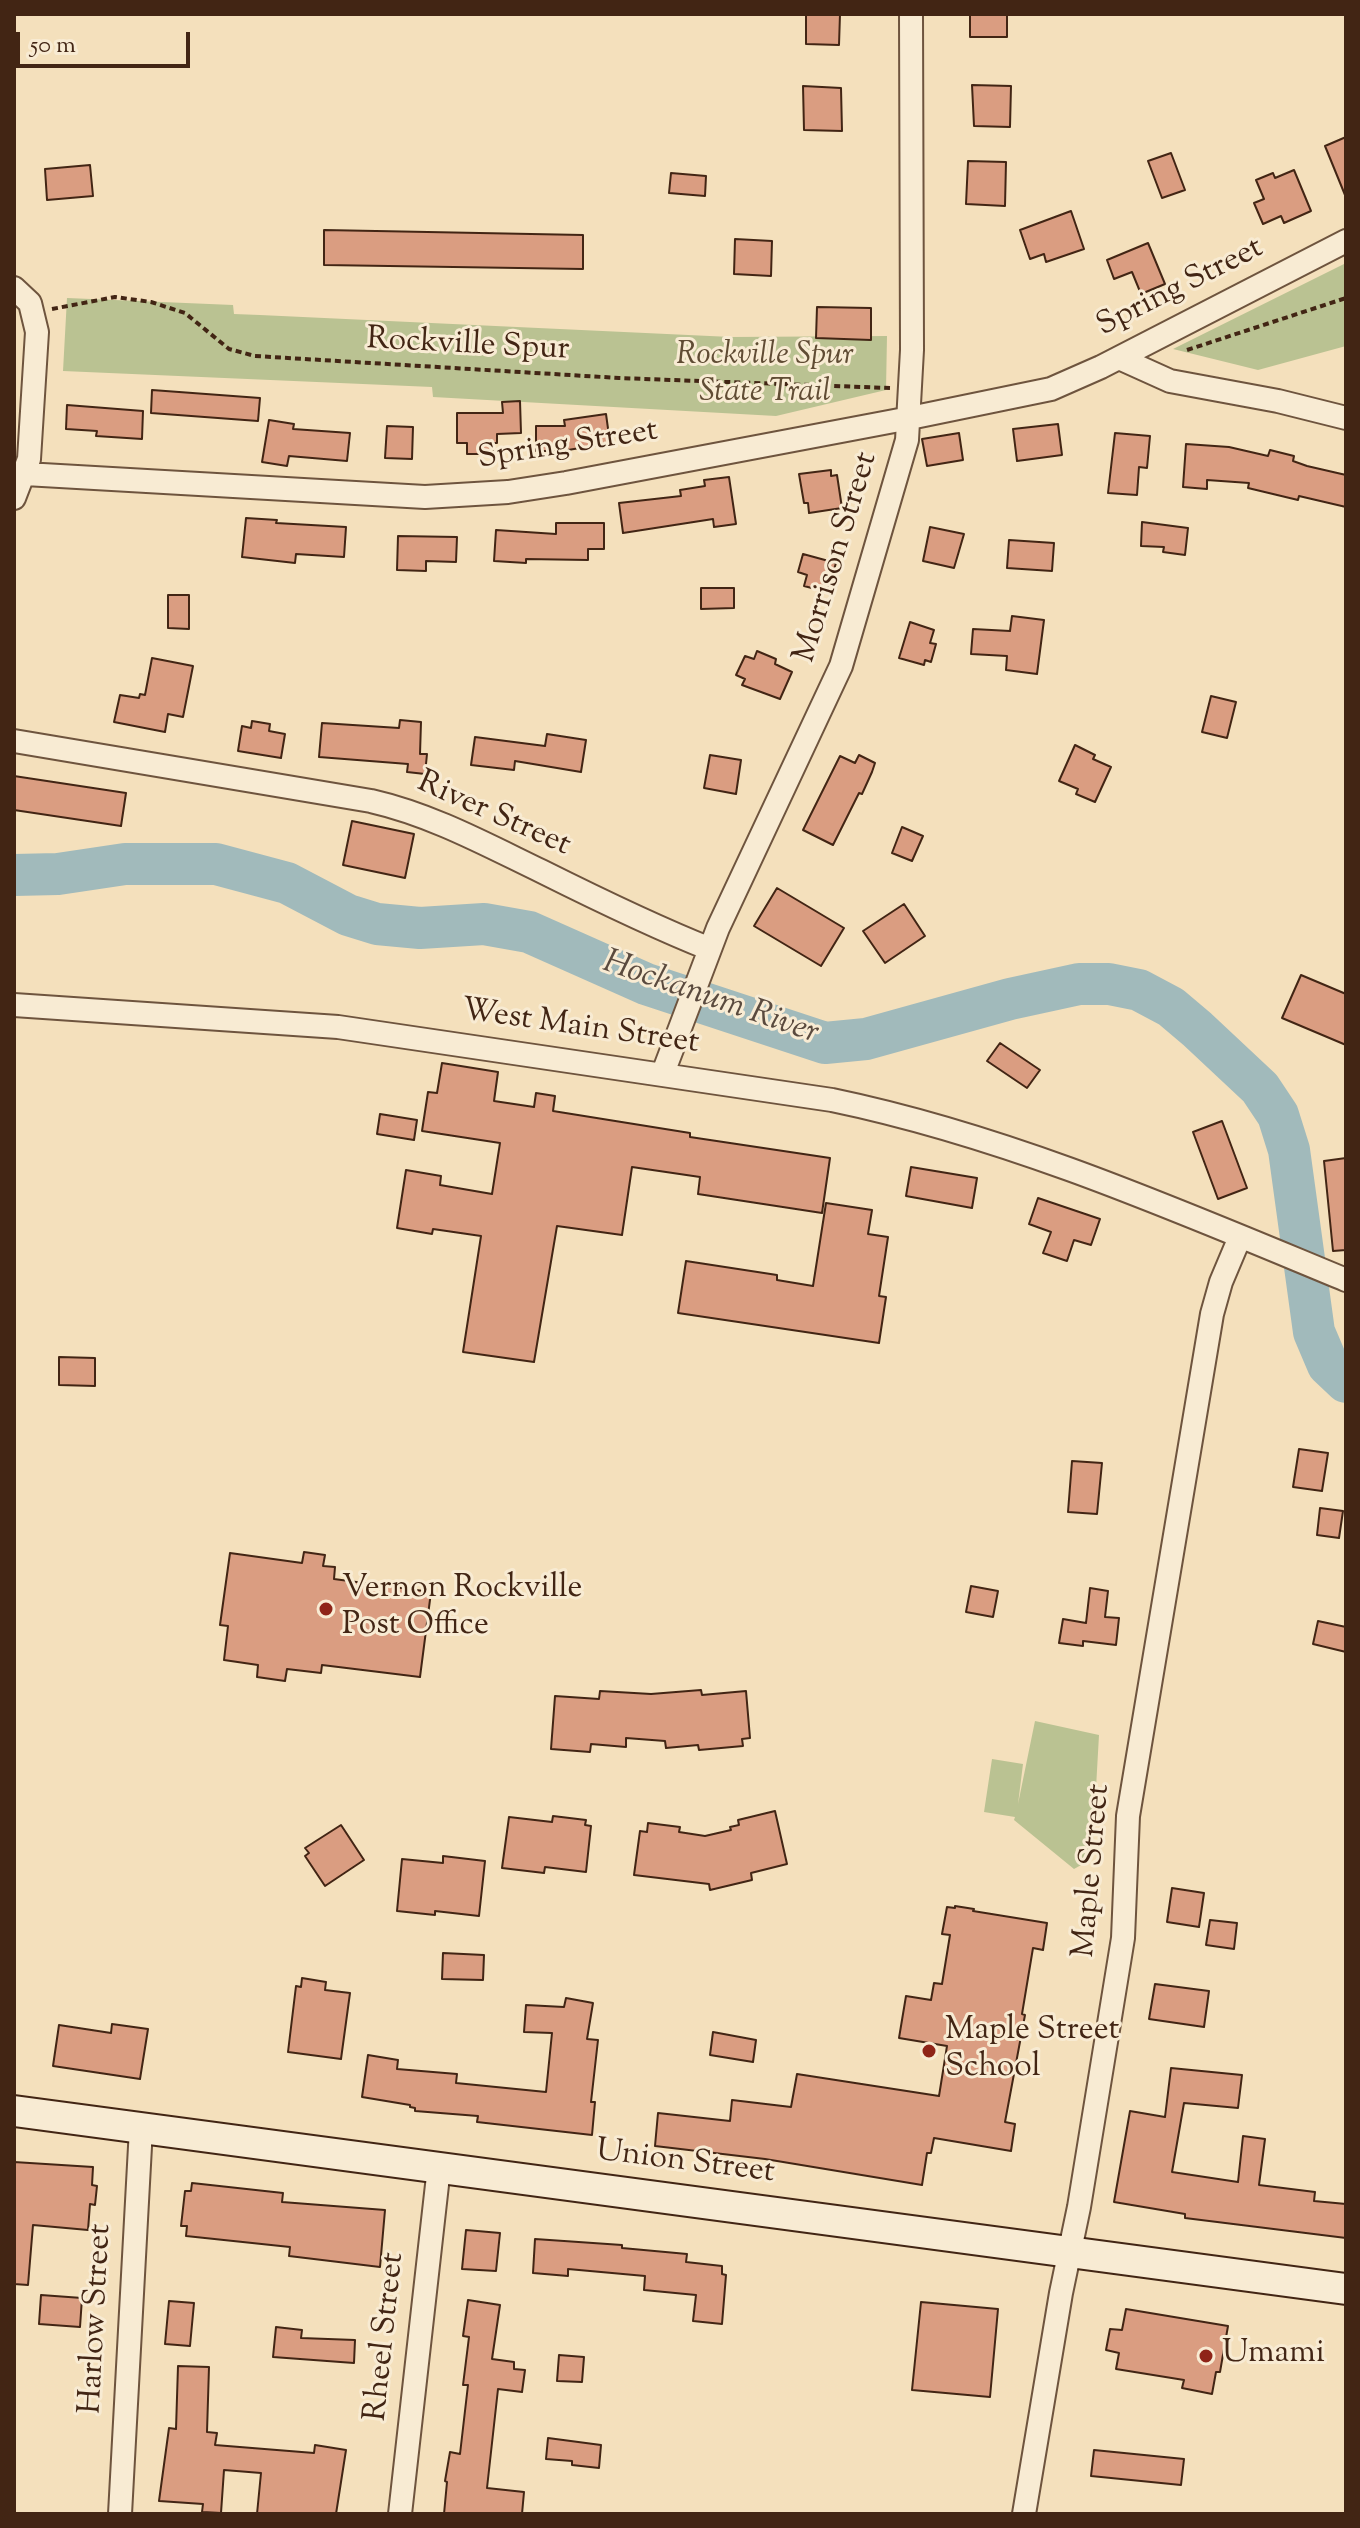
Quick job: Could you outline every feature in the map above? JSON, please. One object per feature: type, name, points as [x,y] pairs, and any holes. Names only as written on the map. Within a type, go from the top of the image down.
[{"type":"main road","name":"Union Street","points":[[14,2111],[1346,2289]]},
{"type":"street","name":"Morrison Street","points":[[710,949],[841,666],[901,464],[910,418],[912,350],[911,14]]},
{"type":"street","name":"Spring Street","points":[[25,474],[457,497],[566,483],[1051,389],[1119,358],[1346,241]]},
{"type":"street","points":[[14,288],[30,303],[36,323],[31,441],[25,474],[14,498]]},
{"type":"street","points":[[1119,358],[1170,381],[1278,401],[1346,418]]},
{"type":"street","name":"River Street","points":[[14,741],[371,801],[407,810],[450,826],[644,921],[710,949]]},
{"type":"street","points":[[663,1073],[710,949]]},
{"type":"street","name":"West Main Street","points":[[14,1005],[338,1027],[803,1094],[910,1117],[1075,1172],[1346,1280]]},
{"type":"street","name":"Maple Street","points":[[1024,2514],[1123,1938],[1126,1830],[1212,1314],[1221,1282],[1240,1237]]},
{"type":"street","name":"Harlow Street","points":[[120,2514],[141,2128]]},
{"type":"street","name":"Rheel Street","points":[[400,2514],[439,2167]]},
{"type":"path","name":"Rockville Spur","points":[[57,308],[115,297],[151,302],[185,313],[229,349],[255,356],[619,378],[892,388]]},
{"type":"path","points":[[1179,353],[1346,298]]},
{"type":"green space","points":[[1346,263],[1346,346],[1258,370],[1173,349]]},
{"type":"green space","name":"Rockville Spur State Trail","points":[[67,298],[233,305],[234,314],[731,337],[887,336],[886,390],[776,416],[433,397],[432,387],[63,371]]},
{"type":"green space","points":[[1035,1721],[1099,1735],[1092,1859],[1074,1869],[1014,1820],[1015,1817],[984,1812],[992,1759],[1023,1764],[1018,1804]]},
{"type":"building","points":[[806,14],[840,14],[839,45],[806,44]]},
{"type":"building","points":[[1007,14],[1007,37],[970,37],[970,15]]},
{"type":"building","points":[[972,85],[1011,86],[1010,127],[974,126]]},
{"type":"building","points":[[803,86],[841,88],[842,131],[804,130]]},
{"type":"building","points":[[1346,137],[1346,195],[1345,195],[1325,146]]},
{"type":"building","points":[[1171,153],[1185,190],[1162,198],[1148,161]]},
{"type":"building","points":[[968,161],[1006,162],[1005,206],[966,204]]},
{"type":"building","points":[[90,165],[93,196],[47,200],[45,169]]},
{"type":"building","points":[[1294,170],[1311,211],[1284,223],[1281,216],[1263,224],[1254,203],[1264,199],[1256,180],[1273,173],[1275,178]]},
{"type":"building","points":[[671,173],[706,176],[705,196],[669,193]]},
{"type":"building","points":[[1071,211],[1084,249],[1046,262],[1044,254],[1030,259],[1020,230]]},
{"type":"building","points":[[324,230],[583,235],[583,269],[324,265]]},
{"type":"building","points":[[735,239],[772,241],[771,276],[734,274]]},
{"type":"building","points":[[1148,243],[1165,284],[1141,294],[1132,272],[1114,279],[1107,260]]},
{"type":"building","points":[[817,307],[871,308],[871,340],[816,338]]},
{"type":"building","points":[[152,390],[260,398],[258,421],[151,413]]},
{"type":"building","points":[[520,401],[521,433],[497,434],[497,443],[492,443],[493,454],[467,454],[467,443],[457,443],[457,413],[503,413],[502,402]]},
{"type":"building","points":[[67,405],[143,411],[142,439],[96,436],[97,431],[66,429]]},
{"type":"building","points":[[606,414],[610,443],[562,451],[536,451],[536,426],[565,426],[564,420]]},
{"type":"building","points":[[269,420],[294,424],[293,429],[350,433],[347,461],[289,456],[287,466],[262,462]]},
{"type":"building","points":[[1058,424],[1062,455],[1017,461],[1013,429]]},
{"type":"building","points":[[387,426],[413,427],[412,459],[385,458]]},
{"type":"building","points":[[959,433],[963,460],[927,466],[922,439]]},
{"type":"building","points":[[1115,433],[1150,436],[1147,468],[1139,467],[1137,495],[1108,493]]},
{"type":"building","points":[[1186,444],[1229,447],[1268,456],[1270,450],[1294,456],[1293,461],[1307,466],[1346,475],[1346,507],[1248,488],[1249,483],[1207,480],[1207,489],[1183,487]]},
{"type":"building","points":[[831,470],[831,476],[837,475],[842,508],[809,513],[799,474]]},
{"type":"building","points":[[729,477],[736,524],[714,527],[713,519],[623,533],[619,503],[681,496],[680,490],[705,486],[704,480]]},
{"type":"building","points":[[246,518],[346,527],[344,557],[296,554],[295,563],[242,557]]},
{"type":"building","points":[[1142,522],[1188,528],[1185,555],[1163,552],[1164,547],[1141,546]]},
{"type":"building","points":[[556,523],[604,523],[604,549],[588,549],[588,560],[494,561],[496,530],[556,534]]},
{"type":"building","points":[[930,527],[964,534],[954,568],[923,561]]},
{"type":"building","points":[[398,536],[457,537],[456,562],[426,561],[426,571],[397,570]]},
{"type":"building","points":[[1009,540],[1054,543],[1052,571],[1007,568]]},
{"type":"building","points":[[803,554],[836,563],[827,592],[804,586],[807,575],[798,572]]},
{"type":"building","points":[[701,588],[734,588],[734,608],[701,609]]},
{"type":"building","points":[[168,595],[189,595],[189,629],[168,628]]},
{"type":"building","points":[[1012,616],[1044,620],[1037,674],[1006,670],[1007,656],[971,654],[973,629],[1010,631]]},
{"type":"building","points":[[910,622],[934,630],[930,643],[936,644],[931,662],[925,660],[924,665],[899,658]]},
{"type":"building","points":[[757,651],[776,659],[775,664],[792,672],[780,699],[742,685],[745,679],[736,675],[745,656],[754,659]]},
{"type":"building","points":[[152,658],[193,666],[183,717],[168,714],[165,732],[114,722],[120,695],[139,698],[140,694],[145,695]]},
{"type":"building","points":[[1211,696],[1236,702],[1227,738],[1202,732]]},
{"type":"building","points":[[400,720],[421,722],[420,754],[427,754],[425,774],[407,772],[408,764],[319,757],[322,723],[399,728]]},
{"type":"building","points":[[252,721],[270,724],[269,731],[285,734],[281,758],[238,751],[242,726],[251,728]]},
{"type":"building","points":[[547,734],[586,740],[581,772],[515,761],[514,770],[471,765],[475,737],[545,746]]},
{"type":"building","points":[[1075,745],[1095,755],[1093,759],[1111,767],[1095,802],[1076,794],[1078,789],[1059,781]]},
{"type":"building","points":[[710,755],[741,760],[736,794],[704,788]]},
{"type":"building","points":[[859,755],[875,763],[862,794],[859,793],[833,845],[803,830],[840,756],[855,763]]},
{"type":"building","points":[[14,776],[126,793],[121,826],[14,810]]},
{"type":"building","points":[[352,821],[414,834],[405,878],[343,865]]},
{"type":"building","points":[[902,827],[923,836],[912,861],[892,853]]},
{"type":"building","points":[[777,888],[844,928],[821,966],[754,926]]},
{"type":"building","points":[[904,904],[925,936],[885,963],[863,931]]},
{"type":"building","points":[[1301,975],[1346,994],[1346,1045],[1282,1018]]},
{"type":"building","points":[[1000,1043],[1040,1070],[1027,1088],[987,1061]]},
{"type":"building","points":[[442,1063],[498,1072],[494,1101],[534,1107],[536,1093],[555,1096],[553,1111],[690,1133],[690,1137],[830,1158],[822,1213],[698,1194],[700,1177],[632,1167],[622,1235],[557,1226],[534,1362],[463,1352],[481,1236],[433,1229],[432,1234],[397,1228],[406,1170],[441,1176],[440,1185],[492,1194],[500,1143],[422,1131],[428,1092],[437,1093]]},
{"type":"building","points":[[380,1114],[417,1120],[414,1140],[377,1134]]},
{"type":"building","points":[[1222,1121],[1247,1188],[1218,1199],[1193,1132]]},
{"type":"building","points":[[1346,1158],[1346,1250],[1333,1251],[1324,1161]]},
{"type":"building","points":[[911,1167],[977,1178],[972,1208],[906,1196]]},
{"type":"building","points":[[1038,1198],[1100,1219],[1091,1245],[1074,1240],[1067,1261],[1043,1253],[1051,1232],[1029,1224]]},
{"type":"building","points":[[826,1203],[872,1210],[868,1234],[888,1237],[879,1296],[886,1297],[879,1343],[678,1313],[686,1261],[777,1275],[777,1280],[813,1286]]},
{"type":"building","points":[[59,1357],[95,1358],[95,1386],[59,1385]]},
{"type":"building","points":[[1299,1449],[1328,1453],[1322,1491],[1293,1487]]},
{"type":"building","points":[[1072,1461],[1102,1463],[1097,1514],[1068,1512]]},
{"type":"building","points":[[1320,1508],[1343,1511],[1339,1538],[1317,1535]]},
{"type":"building","name":"Vernon Rockville Post Office","points":[[304,1552],[325,1555],[323,1566],[335,1567],[334,1579],[431,1592],[420,1677],[322,1665],[321,1673],[287,1669],[285,1681],[257,1677],[258,1665],[224,1660],[228,1626],[220,1625],[230,1553],[302,1563]]},
{"type":"building","points":[[971,1586],[998,1591],[993,1617],[966,1612]]},
{"type":"building","points":[[1090,1588],[1108,1591],[1105,1617],[1119,1618],[1116,1645],[1083,1641],[1083,1646],[1059,1643],[1063,1619],[1086,1623]]},
{"type":"building","points":[[1318,1621],[1346,1627],[1346,1652],[1313,1644]]},
{"type":"building","points":[[701,1690],[702,1695],[746,1691],[750,1738],[742,1739],[743,1746],[699,1750],[698,1745],[666,1748],[665,1741],[626,1738],[626,1747],[591,1744],[590,1752],[551,1749],[555,1696],[599,1699],[600,1691],[651,1694]]},
{"type":"building","points":[[775,1811],[787,1864],[751,1873],[752,1880],[710,1890],[709,1884],[634,1875],[640,1831],[647,1832],[648,1823],[680,1827],[679,1832],[705,1836],[731,1830],[730,1827],[739,1825],[738,1820]]},
{"type":"building","points":[[553,1816],[586,1820],[585,1825],[591,1826],[586,1872],[545,1867],[544,1873],[502,1868],[509,1817],[552,1822]]},
{"type":"building","points":[[341,1825],[364,1860],[325,1886],[305,1856],[309,1853],[305,1848]]},
{"type":"building","points":[[443,1856],[485,1861],[479,1916],[397,1911],[402,1859],[443,1863]]},
{"type":"building","points":[[1172,1888],[1204,1893],[1199,1927],[1167,1922]]},
{"type":"building","points":[[947,1907],[1047,1923],[1043,1950],[1033,1948],[1022,2014],[1025,2015],[1005,2122],[1015,2124],[1011,2151],[934,2138],[931,2153],[927,2153],[922,2185],[765,2159],[655,2146],[658,2113],[730,2121],[732,2100],[791,2107],[797,2074],[939,2096],[947,2046],[899,2038],[906,1996],[931,2000],[934,1983],[942,1984],[950,1935],[942,1934]]},
{"type":"building","points":[[1210,1920],[1237,1923],[1234,1949],[1206,1945]]},
{"type":"building","points":[[443,1953],[484,1955],[483,1980],[442,1979]]},
{"type":"building","points":[[302,1978],[326,1982],[325,1990],[350,1993],[341,2059],[288,2052],[296,1986],[301,1987]]},
{"type":"building","points":[[1155,1984],[1209,1991],[1204,2027],[1149,2019]]},
{"type":"building","points":[[566,1998],[593,2003],[587,2039],[598,2040],[591,2102],[595,2102],[592,2135],[477,2122],[478,2116],[415,2111],[410,2105],[362,2097],[368,2055],[398,2060],[397,2069],[457,2074],[456,2083],[546,2092],[552,2033],[524,2032],[526,2005],[564,2007]]},
{"type":"building","points":[[112,2024],[148,2029],[140,2079],[53,2066],[59,2025],[111,2033]]},
{"type":"building","points":[[713,2032],[756,2040],[753,2062],[710,2055]]},
{"type":"building","points":[[1171,2068],[1242,2075],[1238,2108],[1184,2103],[1172,2172],[1238,2182],[1243,2136],[1265,2139],[1259,2185],[1315,2192],[1314,2201],[1346,2204],[1346,2238],[1185,2218],[1185,2214],[1114,2202],[1130,2111],[1165,2117]]},
{"type":"building","points":[[14,2162],[93,2167],[92,2185],[97,2186],[95,2205],[90,2204],[88,2230],[33,2225],[28,2285],[14,2284]]},
{"type":"building","points":[[192,2183],[283,2193],[282,2202],[385,2210],[380,2267],[289,2256],[290,2247],[186,2236],[187,2226],[181,2226],[185,2191],[191,2191]]},
{"type":"building","points":[[466,2230],[500,2233],[496,2271],[462,2269]]},
{"type":"building","points":[[535,2239],[622,2245],[622,2248],[687,2254],[686,2262],[722,2266],[722,2274],[726,2275],[722,2324],[693,2321],[696,2295],[644,2290],[645,2276],[568,2269],[568,2276],[533,2273]]},
{"type":"building","points":[[41,2295],[82,2298],[80,2327],[39,2324]]},
{"type":"building","points":[[468,2300],[500,2305],[492,2359],[514,2362],[514,2369],[525,2370],[522,2392],[498,2389],[487,2488],[524,2492],[522,2514],[444,2514],[450,2452],[460,2454],[468,2385],[463,2385],[469,2337],[463,2336]]},
{"type":"building","points":[[169,2301],[194,2303],[190,2346],[165,2344]]},
{"type":"building","points":[[921,2302],[998,2309],[990,2397],[912,2390]]},
{"type":"building","points":[[1126,2309],[1228,2326],[1220,2372],[1216,2372],[1212,2394],[1182,2388],[1184,2380],[1116,2369],[1119,2353],[1106,2350],[1110,2329],[1122,2330]]},
{"type":"building","points":[[276,2327],[302,2330],[301,2338],[355,2340],[354,2363],[273,2357]]},
{"type":"building","points":[[559,2355],[584,2357],[582,2382],[557,2381]]},
{"type":"building","points":[[178,2366],[209,2367],[207,2432],[217,2433],[215,2445],[314,2453],[315,2445],[346,2450],[336,2514],[257,2514],[261,2473],[224,2470],[221,2513],[202,2512],[203,2504],[159,2501],[169,2428],[176,2429]]},
{"type":"building","points":[[548,2438],[601,2445],[599,2468],[546,2459]]},
{"type":"building","points":[[1094,2450],[1184,2459],[1181,2485],[1091,2476]]},
{"type":"waterway","name":"Hockanum River","points":[[14,875],[58,874],[125,864],[216,864],[287,883],[348,915],[377,924],[420,928],[484,924],[529,932],[646,984],[825,1043],[866,1039],[1010,999],[1079,984],[1109,984],[1139,990],[1171,1007],[1197,1029],[1260,1088],[1278,1115],[1289,1150],[1314,1332],[1328,1365],[1346,1382]]},
{"type":"place","name":"Vernon Rockville Post Office","points":[[326,1609]]},
{"type":"place","name":"Maple Street School","points":[[929,2051]]},
{"type":"place","name":"Umami","points":[[1206,2356]]}]
